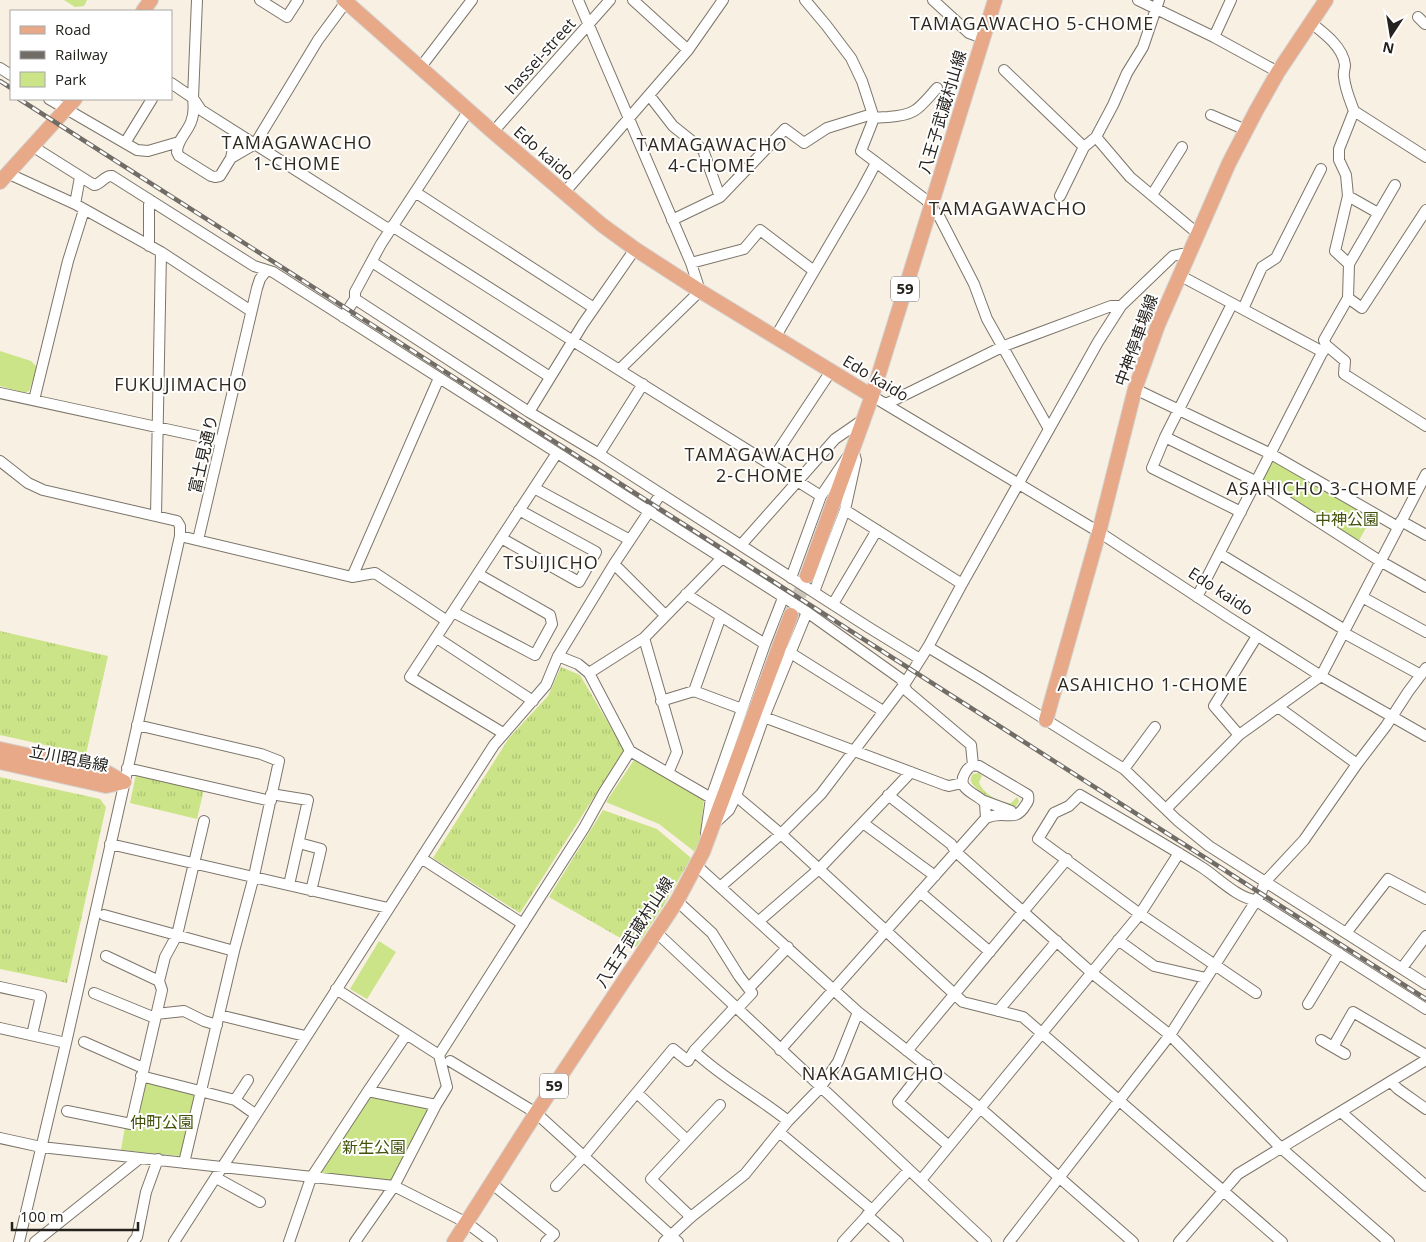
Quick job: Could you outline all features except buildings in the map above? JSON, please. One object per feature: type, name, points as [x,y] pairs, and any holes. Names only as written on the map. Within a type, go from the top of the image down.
[{"type":"main road","name":"八王子武蔵村山線","points":[[807,576],[872,396],[995,0]]},
{"type":"main road","name":"中神停車場線","points":[[1046,720],[1099,532],[1135,389],[1158,325],[1246,130],[1278,72],[1326,0]]},
{"type":"main road","name":"Edo kaido","points":[[345,1],[564,193],[635,249],[872,396]]},
{"type":"main road","points":[[4,178],[70,104]]},
{"type":"main road","name":"八王子武蔵村山線","points":[[454,1242],[697,866],[791,615]]},
{"type":"main road","name":"立川昭島線","points":[[0,749],[108,773],[124,782]]},
{"type":"main road","name":"立川昭島線","points":[[0,762],[106,786],[124,782]]},
{"type":"street","points":[[198,0],[194,107],[190,124],[179,142],[176,152],[179,156],[215,177],[220,176],[230,158],[234,144],[233,131]]},
{"type":"street","points":[[260,0],[287,16],[298,0]]},
{"type":"street","points":[[420,68],[472,0]]},
{"type":"street","points":[[578,0],[691,263],[700,291],[620,369]]},
{"type":"street","name":"hassei-street","points":[[493,132],[610,0]]},
{"type":"street","points":[[633,0],[688,50]]},
{"type":"street","points":[[564,193],[688,50],[723,0]]},
{"type":"street","points":[[805,0],[858,69],[874,118],[861,152],[926,200],[940,218],[974,284],[987,319],[1004,346],[1049,429]]},
{"type":"street","points":[[933,0],[969,33],[983,38]]},
{"type":"street","points":[[1138,0],[1158,4],[1214,38],[1278,72]]},
{"type":"street","points":[[1214,38],[1231,0]]},
{"type":"street","points":[[230,158],[255,144],[318,40],[345,1]]},
{"type":"street","points":[[1060,196],[1084,147],[1096,137],[1127,73],[1143,47],[1158,4]]},
{"type":"street","points":[[1310,23],[1326,34],[1339,50],[1345,65],[1344,75],[1348,97],[1354,111],[1426,157]]},
{"type":"street","points":[[1004,70],[1084,147]]},
{"type":"street","points":[[172,85],[194,98],[201,110],[233,131],[620,369],[821,496]]},
{"type":"street","points":[[672,220],[720,197],[785,129],[804,143],[827,128],[850,120],[869,115],[874,118],[901,116],[918,110],[937,88]]},
{"type":"street","points":[[649,95],[672,126],[703,150],[720,197]]},
{"type":"street","points":[[53,100],[70,104],[125,143],[142,152],[179,142]]},
{"type":"street","points":[[125,143],[151,100]]},
{"type":"street","points":[[343,316],[355,299],[355,292],[391,228],[468,110]]},
{"type":"street","points":[[1349,264],[1335,251],[1348,196],[1346,174],[1340,160],[1339,149],[1354,111]]},
{"type":"street","points":[[1211,115],[1246,130]]},
{"type":"street","points":[[190,124],[196,119],[210,116]]},
{"type":"street","points":[[1096,137],[1130,177],[1198,233]]},
{"type":"street","points":[[32,146],[94,186],[98,185],[106,177],[112,176],[254,266],[273,272],[807,612],[901,679],[907,691],[971,746],[973,764]]},
{"type":"street","points":[[1152,195],[1182,147]]},
{"type":"street","points":[[776,336],[876,163]]},
{"type":"street","points":[[1242,309],[1262,268],[1276,258],[1321,169]]},
{"type":"street","points":[[34,400],[80,207],[80,177]]},
{"type":"street","points":[[4,178],[80,207],[161,252],[251,311]]},
{"type":"street","points":[[1197,597],[1324,348],[1324,340],[1348,298],[1349,264],[1395,185]]},
{"type":"street","points":[[415,192],[594,308]]},
{"type":"street","points":[[1348,196],[1378,213]]},
{"type":"street","points":[[149,246],[148,205],[150,200]]},
{"type":"street","points":[[1348,298],[1362,308],[1426,210]]},
{"type":"street","points":[[691,263],[744,250],[760,230],[814,271]]},
{"type":"street","points":[[529,412],[594,308],[635,249]]},
{"type":"street","points":[[156,516],[161,252]]},
{"type":"street","points":[[720,887],[781,834],[821,794],[904,686],[928,647],[1098,342],[1121,306],[1173,256],[1188,255]]},
{"type":"street","points":[[372,262],[550,377]]},
{"type":"street","name":"富士見通り","points":[[198,540],[251,311],[260,279],[266,271]]},
{"type":"street","points":[[1179,275],[1232,304],[1324,348],[1345,361],[1344,374],[1426,426]]},
{"type":"street","points":[[355,299],[529,412],[599,454],[660,495],[920,659]]},
{"type":"street","points":[[1232,304],[1152,468],[1241,512]]},
{"type":"street","points":[[886,404],[1004,346],[1111,306],[1121,306]]},
{"type":"street","points":[[770,463],[832,371]]},
{"type":"street","points":[[352,577],[439,378]]},
{"type":"street","points":[[599,454],[643,384]]},
{"type":"street","points":[[1135,389],[1271,454],[1400,524],[1426,535]]},
{"type":"street","points":[[0,393],[221,442]]},
{"type":"street","name":"Edo kaido","points":[[872,396],[1099,532],[1321,676],[1426,736]]},
{"type":"street","points":[[741,545],[835,439],[864,419]]},
{"type":"street","points":[[1166,437],[1256,482],[1380,562],[1426,587]]},
{"type":"street","points":[[791,578],[821,496],[853,449]]},
{"type":"street","points":[[814,592],[845,510],[856,460],[853,449]]},
{"type":"street","points":[[503,733],[410,677],[556,453]]},
{"type":"street","points":[[0,462],[28,483],[43,490],[177,521],[180,526],[180,536],[66,1043],[19,1242]]},
{"type":"street","points":[[1166,809],[1239,735],[1321,676],[1425,477]]},
{"type":"street","points":[[534,488],[630,540]]},
{"type":"street","points":[[174,1242],[225,1168],[255,1114],[494,745],[546,685],[558,656],[614,564],[660,495]]},
{"type":"street","points":[[501,538],[579,582],[596,552],[519,510]]},
{"type":"street","points":[[845,510],[962,584]]},
{"type":"street","points":[[833,604],[877,530]]},
{"type":"street","points":[[180,536],[352,577],[375,573],[450,617],[535,655],[552,624],[550,615],[478,574]]},
{"type":"street","points":[[1009,1242],[1170,1035],[1263,889],[1265,882],[1304,840],[1423,672],[1344,632],[1220,554]]},
{"type":"street","points":[[589,673],[644,638],[721,559]]},
{"type":"street","points":[[614,564],[665,615]]},
{"type":"street","points":[[686,594],[765,644]]},
{"type":"street","points":[[1362,597],[1426,632]]},
{"type":"street","points":[[703,852],[711,798],[783,598]]},
{"type":"street","points":[[714,824],[728,810],[736,796],[789,652],[807,612]]},
{"type":"street","points":[[694,691],[721,616]]},
{"type":"street","points":[[1239,735],[1214,706],[1258,636]]},
{"type":"street","points":[[437,638],[532,701]]},
{"type":"street","points":[[644,638],[677,752],[668,773]]},
{"type":"street","points":[[928,647],[1124,769],[1209,846],[1426,984]]},
{"type":"street","points":[[789,652],[883,711]]},
{"type":"street","points":[[558,656],[578,664],[589,673],[630,751],[711,798]]},
{"type":"street","points":[[661,701],[694,691],[742,709]]},
{"type":"street","points":[[1278,707],[1357,764]]},
{"type":"street","points":[[764,717],[950,786],[962,782]]},
{"type":"street","points":[[137,725],[261,754],[279,761],[254,876],[234,951],[184,1163]]},
{"type":"street","points":[[1124,769],[1155,727]]},
{"type":"street","points":[[439,1055],[630,751]]},
{"type":"street","points":[[973,764],[964,775],[962,782],[965,789],[984,801],[1014,812],[1022,812]]},
{"type":"street","points":[[780,1050],[986,818],[998,814],[1017,815],[1022,812],[1029,800],[1028,795],[973,764]]},
{"type":"street","points":[[127,768],[271,797],[308,800],[289,885]]},
{"type":"street","points":[[759,921],[818,869],[911,772]]},
{"type":"street","points":[[888,795],[951,844],[956,852],[1092,973],[1170,1035],[1280,1147],[1390,1242]]},
{"type":"street","points":[[1256,993],[1140,914],[1038,839],[1054,812],[1069,806],[1080,795],[1216,876],[1241,895],[1255,900],[1426,1009]]},
{"type":"street","points":[[736,796],[781,834],[963,1002],[1023,1017],[1282,1242]]},
{"type":"street","points":[[984,801],[986,818]]},
{"type":"street","points":[[67,1111],[131,1124],[162,990],[159,981],[165,957],[177,935],[204,821]]},
{"type":"street","points":[[863,823],[935,876]]},
{"type":"street","points":[[299,843],[321,849],[311,891]]},
{"type":"street","points":[[110,844],[388,908]]},
{"type":"street","points":[[921,1180],[1140,914],[1178,853]]},
{"type":"street","points":[[421,858],[523,924]]},
{"type":"street","points":[[907,1051],[1067,859]]},
{"type":"street","points":[[697,866],[858,1012],[980,1108],[1133,1242]]},
{"type":"street","points":[[1346,933],[1388,879],[1426,900]]},
{"type":"street","points":[[920,892],[990,952]]},
{"type":"street","points":[[556,1186],[584,1156],[673,1048],[688,1061],[694,1051],[752,993],[712,933],[676,901]]},
{"type":"street","points":[[104,915],[234,951]]},
{"type":"street","points":[[656,932],[986,1242]]},
{"type":"street","points":[[1402,968],[1426,936]]},
{"type":"street","points":[[1118,940],[1154,966],[1206,978]]},
{"type":"street","points":[[998,1011],[1057,941]]},
{"type":"street","points":[[749,988],[788,947]]},
{"type":"street","points":[[1308,1004],[1339,953]]},
{"type":"street","points":[[106,956],[159,981]]},
{"type":"street","points":[[0,987],[41,996],[32,1035]]},
{"type":"street","points":[[336,989],[439,1055],[447,1087],[394,1186],[355,1242]]},
{"type":"street","points":[[94,993],[156,1016],[184,1011],[204,1021],[218,1020],[305,1036]]},
{"type":"street","points":[[450,1061],[536,1113],[584,1156],[671,1240],[691,1217],[745,1174],[788,1121],[820,1088],[838,1062],[858,1012]]},
{"type":"street","points":[[1333,1047],[1353,1012],[1426,1055]]},
{"type":"street","points":[[0,1028],[66,1043]]},
{"type":"street","points":[[289,1242],[311,1178],[406,1035]]},
{"type":"street","points":[[1321,1040],[1345,1054]]},
{"type":"street","points":[[84,1042],[142,1072],[235,1100],[255,1114]]},
{"type":"street","points":[[694,1051],[711,1068],[774,1109],[788,1121]]},
{"type":"street","points":[[1179,1242],[1238,1174],[1426,1060]]},
{"type":"street","points":[[927,1066],[898,1102],[949,1146]]},
{"type":"street","points":[[235,1100],[248,1080]]},
{"type":"street","points":[[1391,1082],[1398,1090],[1426,1108]]},
{"type":"street","points":[[368,1091],[436,1105]]},
{"type":"street","points":[[636,1093],[687,1140]]},
{"type":"street","points":[[691,1217],[651,1179],[720,1105]]},
{"type":"street","points":[[1341,1112],[1426,1186]]},
{"type":"street","points":[[779,1132],[869,1213],[898,1242]]},
{"type":"street","points":[[0,1138],[41,1147],[394,1186],[466,1223],[492,1242]]},
{"type":"street","points":[[35,1242],[48,1239],[140,1158]]},
{"type":"street","points":[[132,1242],[137,1236],[146,1192],[158,1159]]},
{"type":"street","points":[[180,1242],[220,1180],[225,1168]]},
{"type":"street","points":[[843,1242],[910,1170]]},
{"type":"street","points":[[220,1180],[260,1202]]},
{"type":"street","points":[[491,1183],[554,1234],[546,1242]]},
{"type":"green space","points":[[64,0],[87,0],[84,6],[75,7]]},
{"type":"green space","points":[[0,351],[31,361],[37,367],[29,391],[25,393],[0,386]]},
{"type":"green space","name":"中神公園","points":[[1273,456],[1373,515],[1357,544],[1260,481]]},
{"type":"green space","points":[[0,631],[108,656],[86,754],[0,735]]},
{"type":"green space","points":[[561,667],[580,675],[624,750],[520,913],[433,858],[509,738],[548,696]]},
{"type":"green space","points":[[634,760],[704,799],[699,846],[695,852],[659,824],[606,802]]},
{"type":"green space","points":[[979,773],[982,776],[979,782],[981,786],[992,797],[1011,803],[1017,797],[1019,801],[1015,808],[989,801],[971,782],[973,774]]},
{"type":"green space","points":[[136,774],[204,789],[197,819],[130,803]]},
{"type":"green space","points":[[0,777],[100,799],[106,807],[67,983],[0,969]]},
{"type":"green space","points":[[603,810],[657,829],[691,858],[665,903],[636,947],[549,897]]},
{"type":"green space","points":[[379,941],[396,952],[367,999],[350,989]]},
{"type":"green space","name":"仲町公園","points":[[146,1080],[196,1092],[181,1156],[121,1150],[125,1127]]},
{"type":"green space","name":"新生公園","points":[[369,1094],[430,1109],[392,1182],[319,1175]]},
{"type":"tunnel","points":[[791,615],[807,576]]},
{"type":"railway","points":[[0,81],[10,87]]},
{"type":"railway","points":[[21,100],[1426,999]]},
{"type":"district","name":"TAMAGAWACHO 5-CHOME","points":[[1032,24]]},
{"type":"district","name":"TAMAGAWACHO 1-CHOME","points":[[297,153]]},
{"type":"district","name":"TAMAGAWACHO 4-CHOME","points":[[712,155]]},
{"type":"district","name":"TAMAGAWACHO","points":[[1008,208]]},
{"type":"district","name":"FUKUJIMACHO","points":[[181,385]]},
{"type":"district","name":"TAMAGAWACHO 2-CHOME","points":[[760,465]]},
{"type":"district","name":"ASAHICHO 3-CHOME","points":[[1322,489]]},
{"type":"district","name":"TSUIJICHO","points":[[551,563]]},
{"type":"district","name":"ASAHICHO 1-CHOME","points":[[1153,685]]},
{"type":"district","name":"NAKAGAMICHO","points":[[873,1074]]}]
